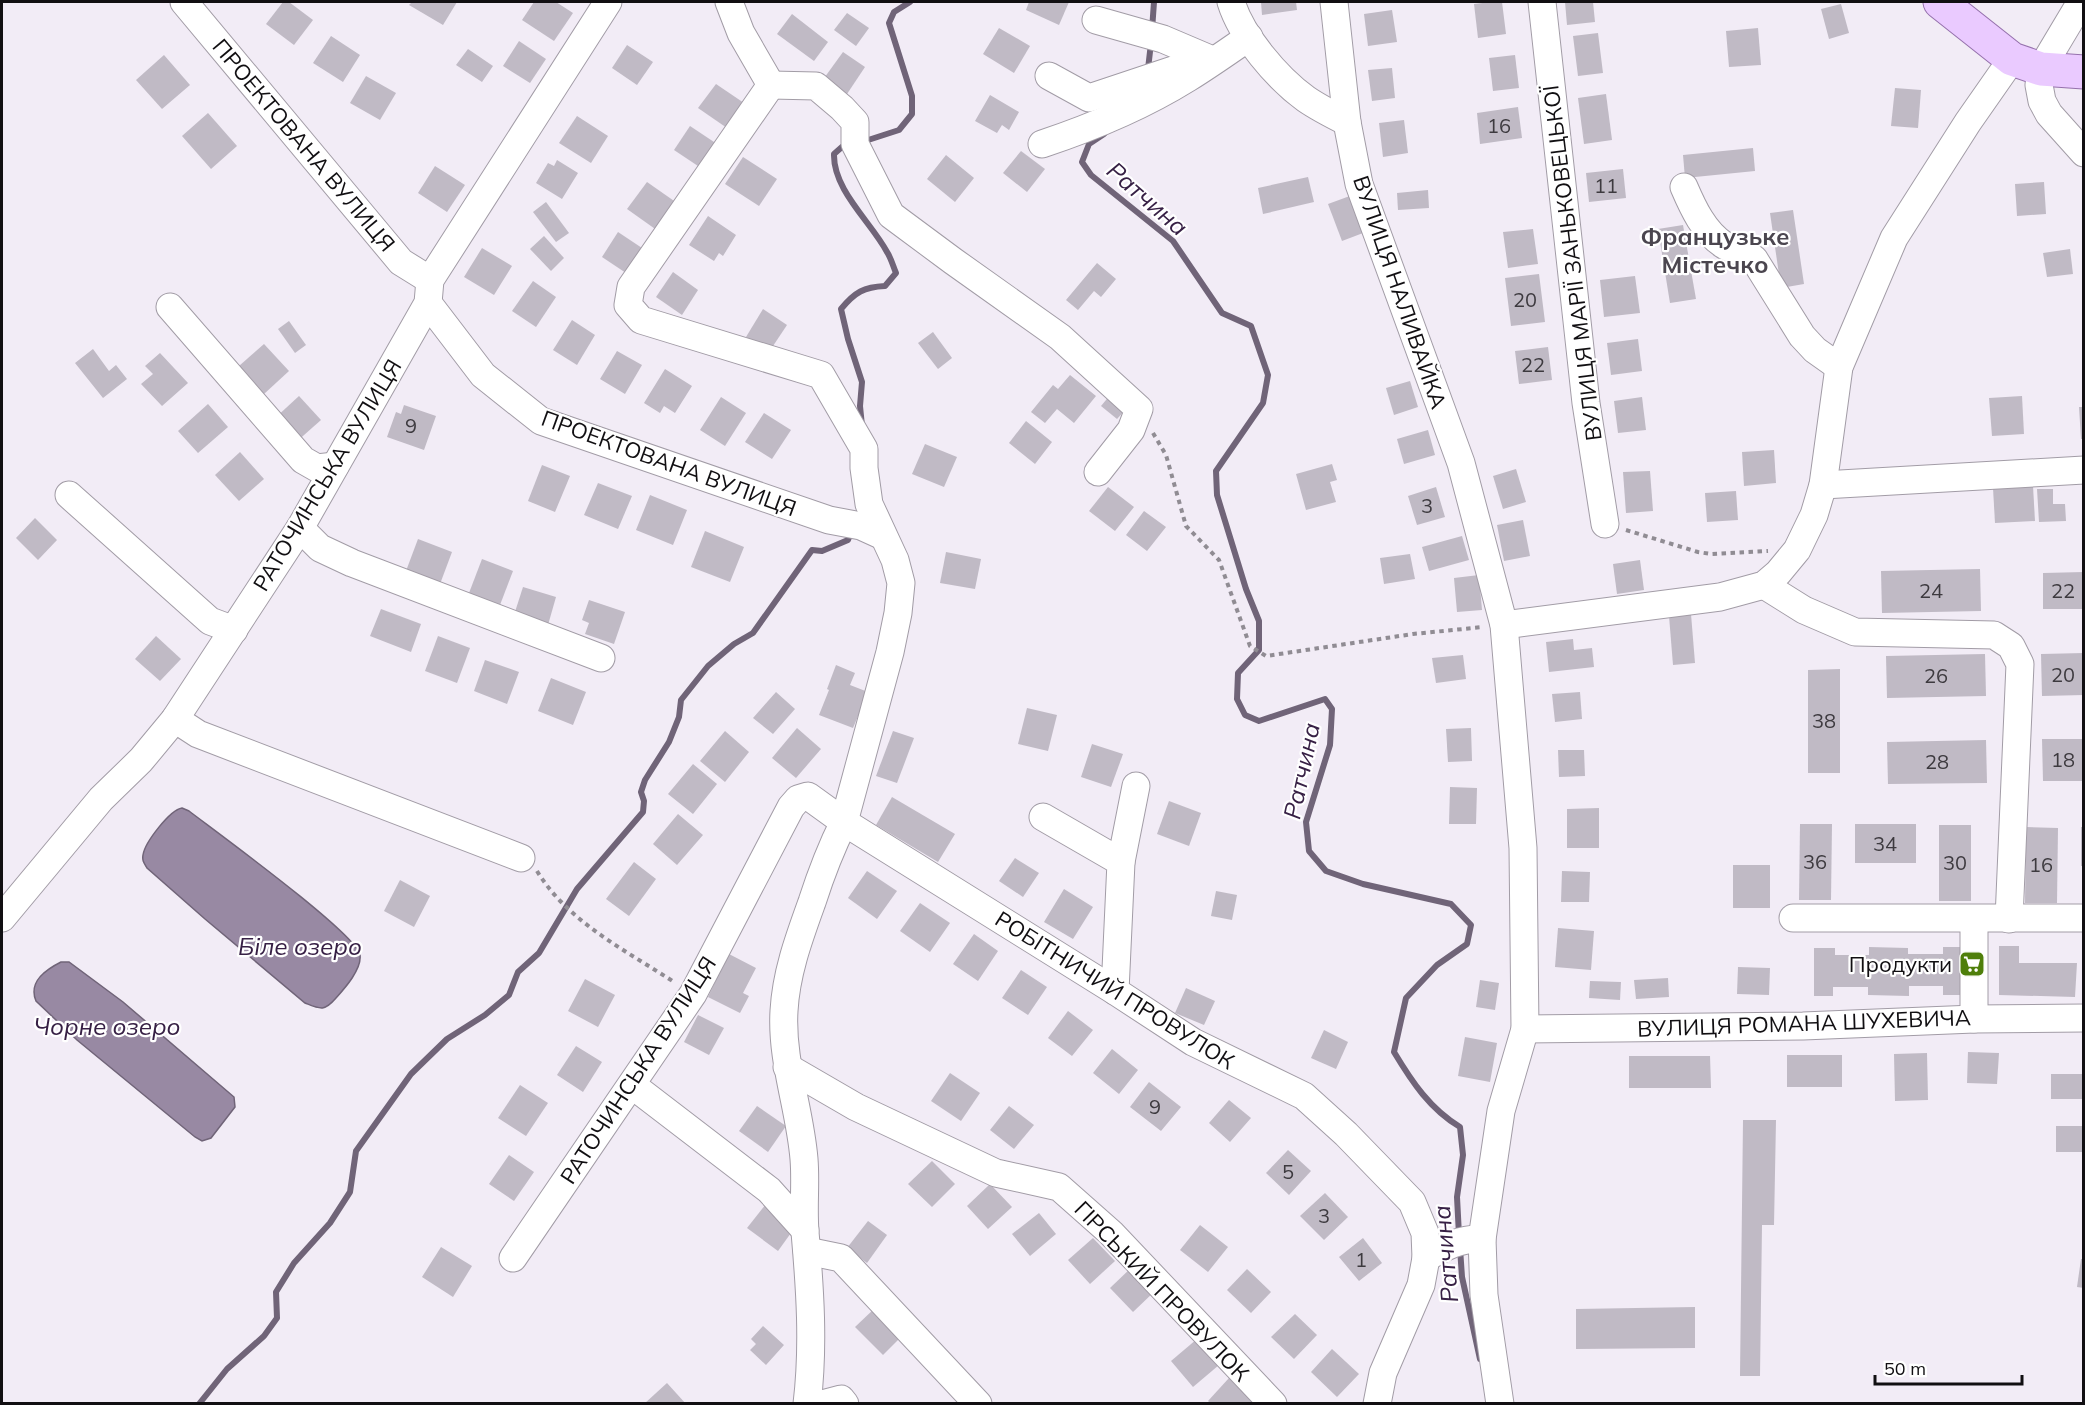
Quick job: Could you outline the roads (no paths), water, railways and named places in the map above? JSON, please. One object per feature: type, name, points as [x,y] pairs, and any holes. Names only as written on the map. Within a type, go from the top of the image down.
[{"type":"main road","points":[[1940,2],[2026,64],[2084,72]]},
{"type":"street","name":"ПРОЕКТОВАНА ВУЛИЦЯ","points":[[184,2],[401,262],[429,292],[483,375],[541,421],[829,520],[872,531]]},
{"type":"street","name":"РАТОЧИНСЬКА ВУЛИЦЯ","points":[[2,918],[101,799],[141,760],[175,719],[234,630],[300,528],[429,292],[608,2]]},
{"type":"street","points":[[729,2],[741,33],[771,85]]},
{"type":"street","points":[[1231,2],[1249,37],[1278,75],[1307,100],[1347,122]]},
{"type":"street","name":"ВУЛИЦЯ НАЛИВАЙКА","points":[[1334,2],[1347,122],[1359,184],[1461,463],[1504,626],[1523,848],[1526,1029],[1456,1245]]},
{"type":"street","name":"ВУЛИЦЯ МАРІЇ ЗАНЬКОВЕЦЬКОЇ","points":[[1542,2],[1586,403],[1605,524]]},
{"type":"street","points":[[1504,626],[1720,597],[1764,585],[1778,573],[1797,550],[1814,515],[1823,484],[1839,367],[1894,238],[1968,122],[2026,64],[2081,2]]},
{"type":"street","points":[[1096,20],[1217,56]]},
{"type":"street","points":[[1048,76],[1089,98],[1133,99],[1187,79],[1217,56],[1249,37]]},
{"type":"street","points":[[1042,144],[1084,130],[1133,99],[1157,76],[1217,56]]},
{"type":"street","points":[[2026,64],[2038,85],[2042,101],[2049,114],[2084,153]]},
{"type":"street","points":[[771,85],[816,86],[842,108],[855,122],[855,144],[891,215],[1060,337],[1139,409],[1131,430],[1098,472]]},
{"type":"street","points":[[771,85],[632,287],[628,305],[641,320],[821,375],[864,449],[864,468],[872,531],[895,560],[901,584],[898,613],[885,671],[844,822],[832,845],[792,957],[784,1012],[787,1068],[794,1094],[804,1159],[812,1336],[807,1404]]},
{"type":"street","points":[[1684,187],[1700,220],[1727,247],[1747,253],[1754,259],[1802,336],[1815,350],[1839,367]]},
{"type":"street","points":[[170,307],[303,460],[317,468],[335,466]]},
{"type":"street","points":[[1823,484],[2084,470]]},
{"type":"street","points":[[69,495],[210,621],[234,630]]},
{"type":"street","points":[[300,528],[320,548],[352,562],[601,658]]},
{"type":"street","points":[[1764,585],[1804,609],[1855,632],[1994,635],[2011,646],[2020,664],[2009,919]]},
{"type":"street","points":[[175,719],[198,734],[520,858]]},
{"type":"street","points":[[1115,991],[1121,862],[1136,786]]},
{"type":"street","name":"РАТОЧИНСЬКА ВУЛИЦЯ","points":[[513,1258],[693,994],[791,807],[798,799],[808,796],[844,822]]},
{"type":"street","points":[[1043,817],[1121,862]]},
{"type":"street","name":"РОБІТНИЧИЙ ПРОВУЛОК","points":[[844,822],[1193,1042],[1304,1096],[1346,1134],[1412,1202],[1425,1233],[1456,1245]]},
{"type":"street","points":[[1793,918],[2084,918]]},
{"type":"street","points":[[1974,919],[1974,1018]]},
{"type":"street","name":"ВУЛИЦЯ РОМАНА ШУХЕВИЧА","points":[[1526,1029],[1803,1026],[1974,1018],[2084,1018]]},
{"type":"street","name":"ГІРСЬКИЙ ПРОВУЛОК","points":[[787,1068],[856,1107],[996,1173],[1059,1187],[1111,1233],[1273,1404]]},
{"type":"street","points":[[632,1085],[769,1190],[806,1240],[840,1258],[978,1404]]},
{"type":"street","points":[[1377,1404],[1383,1373],[1421,1285],[1456,1245],[1484,1295],[1500,1404]]},
{"type":"street","points":[[822,1404],[841,1399],[845,1404]]},
{"type":"water","name":"Біле озеро","points":[[182,808],[189,811],[311,905],[353,944],[360,955],[356,972],[328,1006],[318,1008],[305,1003],[147,868],[143,857],[148,842],[171,814]]},
{"type":"water","name":"Чорне озеро","points":[[61,962],[69,962],[123,1002],[234,1097],[235,1107],[211,1138],[202,1141],[195,1137],[77,1040],[36,1001],[34,988],[36,982],[49,969]]},
{"type":"waterway","points":[[862,142],[899,130],[912,114],[912,96],[889,23],[894,12],[910,2]]},
{"type":"waterway","name":"Ратчина","points":[[1152,30],[1154,2]]},
{"type":"waterway","name":"Ратчина","points":[[1148,69],[1151,43]]},
{"type":"waterway","name":"Ратчина","points":[[1104,134],[1089,144],[1082,162],[1091,175],[1173,241],[1222,313],[1251,326],[1268,375],[1263,403],[1216,471],[1217,495],[1246,589],[1259,621],[1259,650],[1238,673],[1237,699],[1245,715],[1259,721],[1325,699],[1332,709],[1330,745],[1306,822],[1309,851],[1326,871],[1363,884],[1451,904],[1471,925],[1467,944],[1437,965],[1406,998],[1394,1052],[1422,1094],[1449,1120],[1460,1127],[1463,1155],[1457,1197],[1459,1235]]},
{"type":"waterway","points":[[849,145],[843,146],[834,154],[835,167],[846,193],[887,252],[896,273],[885,286],[860,292],[841,309],[862,382],[860,406],[862,426]]},
{"type":"waterway","points":[[199,1404],[227,1369],[264,1336],[277,1318],[276,1292],[294,1263],[330,1223],[350,1192],[356,1151],[411,1074],[447,1039],[485,1015],[509,995],[518,972],[539,953],[577,889],[643,812],[644,801],[641,792],[645,780],[669,742],[679,717],[681,700],[708,666],[734,644],[753,633],[812,550],[822,551],[848,540],[852,530]]},
{"type":"waterway","name":"Ратчина","points":[[1460,1248],[1462,1277],[1480,1359]]},
{"type":"place","name":"Продукти","points":[[1972,964]]},
{"type":"district","name":"Французьке Містечко","points":[[1715,251]]}]
